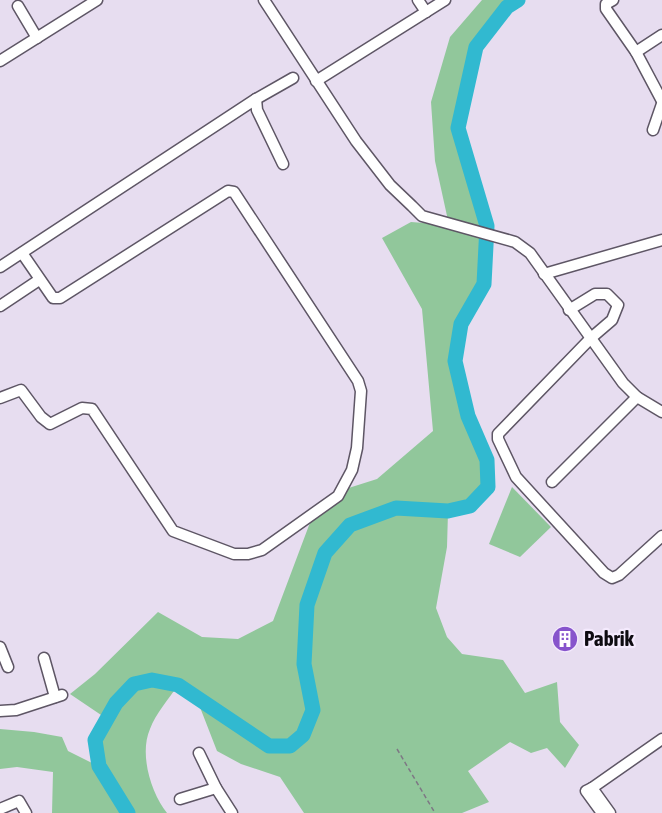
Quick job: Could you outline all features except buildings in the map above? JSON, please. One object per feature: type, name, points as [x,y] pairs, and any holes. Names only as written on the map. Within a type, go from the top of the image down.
[{"type":"street","points":[[0,61],[97,0]]},
{"type":"street","points":[[264,0],[356,141],[390,185],[422,216],[496,239],[515,242],[530,253],[568,310],[623,383],[637,396],[662,412]]},
{"type":"street","points":[[418,0],[426,12]]},
{"type":"street","points":[[316,81],[445,0]]},
{"type":"street","points":[[613,0],[606,4],[606,9],[636,52],[662,102],[653,130]]},
{"type":"street","points":[[18,6],[37,38]]},
{"type":"street","points":[[636,52],[662,35]]},
{"type":"street","points":[[0,267],[256,99],[293,78]]},
{"type":"street","points":[[256,99],[256,110],[283,164]]},
{"type":"street","points":[[0,398],[21,390],[41,417],[50,424],[81,408],[92,409],[173,531],[234,554],[262,550],[306,519],[338,496],[352,470],[361,413],[361,391],[358,381],[234,192],[228,191],[60,297],[53,298],[22,253]]},
{"type":"street","points":[[544,274],[662,240]]},
{"type":"street","points":[[0,306],[39,280]]},
{"type":"street","points":[[568,310],[594,294],[607,294],[618,305],[612,320],[591,338],[512,418],[498,434],[498,439],[516,477],[604,573],[612,578],[619,575],[662,536]]},
{"type":"street","points":[[552,482],[637,396]]},
{"type":"street","points":[[0,646],[8,668]]},
{"type":"street","points":[[0,711],[16,710],[58,696],[44,658]]},
{"type":"street","points":[[602,813],[586,791],[662,739]]},
{"type":"street","points":[[199,753],[216,788],[232,813]]},
{"type":"street","points":[[180,799],[201,795],[216,788]]},
{"type":"street","points":[[591,788],[610,813]]},
{"type":"street","points":[[0,809],[19,801],[26,813]]},
{"type":"path","points":[[397,749],[435,813]]},
{"type":"green space","points":[[482,0],[518,0],[507,7],[476,47],[458,128],[487,226],[484,284],[461,324],[455,361],[468,416],[487,460],[488,487],[470,506],[448,512],[447,547],[436,608],[447,637],[462,654],[503,660],[525,693],[557,682],[560,722],[579,745],[565,768],[547,748],[531,753],[510,742],[468,771],[489,802],[462,813],[304,813],[280,777],[241,764],[217,751],[196,697],[178,685],[153,723],[146,750],[148,773],[156,795],[167,813],[52,813],[53,772],[17,767],[0,769],[0,729],[62,737],[68,751],[98,766],[95,740],[107,719],[70,694],[95,674],[158,612],[202,637],[238,639],[273,621],[311,520],[336,492],[377,479],[433,431],[422,309],[382,238],[411,222],[449,225],[435,161],[431,102],[450,37]]},
{"type":"green space","points":[[512,487],[551,527],[520,557],[489,544]]},
{"type":"waterway","points":[[128,813],[99,766],[95,740],[116,703],[134,684],[152,680],[178,685],[269,746],[290,746],[303,735],[313,710],[304,664],[307,605],[325,553],[350,525],[396,508],[448,511],[470,506],[488,487],[487,460],[468,416],[455,361],[461,324],[484,284],[487,226],[458,128],[476,47],[507,7],[518,0]]},
{"type":"place","name":"Pabrik","points":[[565,639]]}]
